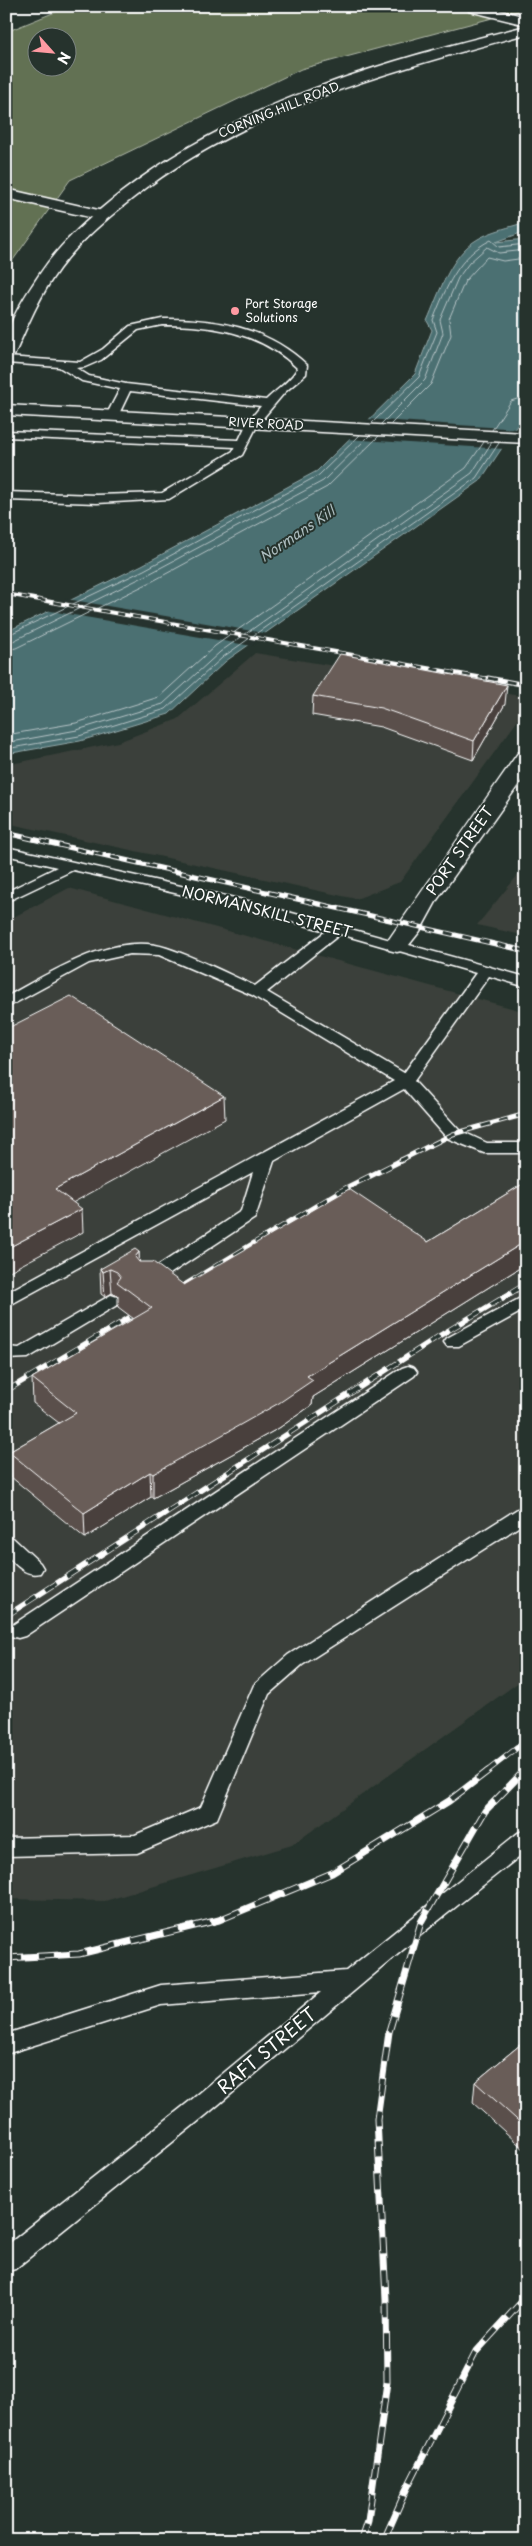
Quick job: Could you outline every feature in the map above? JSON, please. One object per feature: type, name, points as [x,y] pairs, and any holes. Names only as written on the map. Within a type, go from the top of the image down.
[{"type":"main road","points":[[474,8],[526,22]]},
{"type":"main road","name":"CORNING HILL ROAD","points":[[6,358],[26,312],[45,278],[85,231],[130,190],[165,165],[208,140],[259,116],[341,84],[526,30]]},
{"type":"main road","points":[[6,193],[102,215]]},
{"type":"main road","name":"RIVER ROAD","points":[[6,410],[526,438]]},
{"type":"main road","name":"PORT STREET","points":[[397,945],[412,926],[426,900],[526,758]]},
{"type":"lane","points":[[6,358],[61,364],[81,364],[92,361],[108,351],[133,328],[152,322],[172,320],[241,331],[263,338],[303,367],[300,374],[281,390],[253,423],[238,454],[165,496],[97,499],[6,496]]},
{"type":"lane","points":[[61,364],[86,378],[126,387],[269,404]]},
{"type":"lane","points":[[112,416],[126,387]]},
{"type":"lane","points":[[76,437],[86,414]]},
{"type":"lane","points":[[6,434],[244,444]]},
{"type":"lane","name":"NORMANSKILL STREET","points":[[6,852],[243,904],[526,982]]},
{"type":"lane","points":[[6,898],[70,866]]},
{"type":"lane","points":[[257,992],[336,929]]},
{"type":"lane","points":[[6,1003],[84,960],[130,948],[162,951],[257,992],[406,1081],[453,1134],[484,1148],[526,1148]]},
{"type":"lane","points":[[6,1301],[406,1081],[486,970]]},
{"type":"lane","points":[[146,1281],[249,1214],[266,1158]]},
{"type":"lane","points":[[453,1342],[526,1301]]},
{"type":"lane","points":[[6,1353],[22,1354],[111,1302]]},
{"type":"lane","points":[[18,1631],[408,1372]]},
{"type":"lane","points":[[6,1847],[137,1844],[209,1813],[262,1690],[296,1660],[526,1513]]},
{"type":"lane","points":[[6,1543],[33,1568]]},
{"type":"lane","name":"RAFT STREET","points":[[6,2261],[198,2108],[526,1839]]},
{"type":"lane","points":[[6,2044],[161,1995],[352,1980]]},
{"type":"shaded area","points":[[255,653],[526,697],[526,709],[400,882],[356,899],[6,823],[6,765],[118,742],[178,719]]},
{"type":"shaded area","points":[[526,865],[526,936],[477,925]]},
{"type":"shaded area","points":[[69,888],[526,1012],[526,1677],[292,1845],[105,1901],[6,1899],[6,921]]},
{"type":"green space","points":[[70,6],[526,6],[526,9],[301,69],[70,180],[6,270],[6,32]]},
{"type":"water","name":"Normans Kill","points":[[526,222],[526,231],[496,242],[526,239],[526,412],[480,481],[226,661],[169,714],[80,741],[6,754],[6,632],[142,565],[317,471],[415,374],[432,330],[427,321],[446,276],[460,255],[468,246],[483,236]]},
{"type":"pier","points":[[366,419],[518,429],[504,449],[346,439]]},
{"type":"pier","points":[[67,599],[269,634],[252,646],[45,610]]},
{"type":"building","points":[[340,654],[507,685],[474,741],[381,708],[313,696]]},
{"type":"building","points":[[71,996],[224,1096],[55,1189],[82,1209],[6,1249],[6,1029]]},
{"type":"building","points":[[526,1182],[526,1241],[307,1376],[313,1380],[279,1403],[153,1474],[150,1472],[84,1513],[9,1452],[76,1413],[32,1378],[152,1308],[117,1282],[121,1277],[117,1272],[110,1269],[103,1272],[100,1269],[135,1249],[139,1252],[135,1257],[139,1262],[153,1262],[184,1285],[349,1189],[428,1242]]},
{"type":"building","points":[[526,2040],[526,2128],[475,2082]]},
{"type":"railway","points":[[6,594],[495,680]]},
{"type":"railway","points":[[488,678],[526,685]]},
{"type":"railway","points":[[6,833],[526,951]]},
{"type":"railway","points":[[399,1161],[453,1134],[526,1114]]},
{"type":"railway","points":[[173,1292],[346,1188],[402,1160]]},
{"type":"railway","points":[[6,1616],[439,1336],[526,1284]]},
{"type":"railway","points":[[6,1391],[142,1310]]},
{"type":"railway","points":[[486,1772],[526,1741]]},
{"type":"railway","points":[[6,1958],[79,1954],[219,1920],[332,1873],[449,1801],[488,1771]]},
{"type":"railway","points":[[362,2540],[368,2521],[387,2382],[386,2299],[377,2119],[389,2032],[421,1922],[485,1811],[524,1771]]},
{"type":"railway","points":[[384,2540],[406,2490],[476,2352],[526,2297]]},
{"type":"place","name":"Port Storage Solutions","points":[[235,311]]}]
